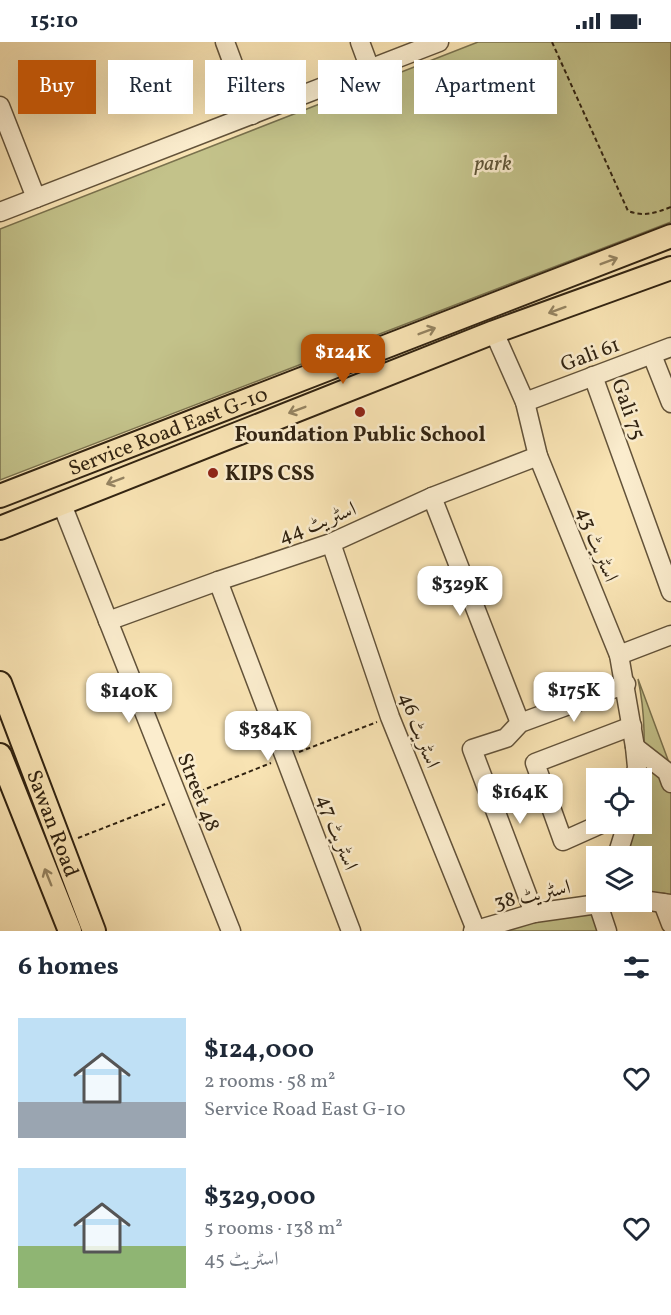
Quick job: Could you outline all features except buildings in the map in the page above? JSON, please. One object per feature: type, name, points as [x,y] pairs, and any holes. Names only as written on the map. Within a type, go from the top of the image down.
[{"type":"main road","name":"Service Road East G-10","points":[[0,496],[671,236]]},
{"type":"main road","name":"Service Road East G-10","points":[[0,528],[494,332],[671,268]]},
{"type":"main road","name":"Sawan Road","points":[[0,683],[94,931]]},
{"type":"main road","name":"Sawan Road","points":[[2,765],[70,931]]},
{"type":"street","points":[[225,42],[252,115]]},
{"type":"street","points":[[360,42],[367,60]]},
{"type":"street","points":[[393,60],[439,42]]},
{"type":"street","points":[[0,212],[318,89]]},
{"type":"street","points":[[0,106],[4,129],[36,198]]},
{"type":"street","name":"اسٹریٹ 43","points":[[494,332],[525,402],[538,456],[619,656],[626,684],[637,768]]},
{"type":"street","name":"Gali 61","points":[[525,402],[671,347]]},
{"type":"street","points":[[652,355],[671,404]]},
{"type":"street","name":"Gali 75","points":[[593,376],[671,592]]},
{"type":"street","name":"اسٹریٹ 44","points":[[108,621],[331,543],[432,497],[538,456]]},
{"type":"street","points":[[432,497],[520,723]]},
{"type":"street","name":"Street 48","points":[[61,502],[231,931]]},
{"type":"street","name":"اسٹریٹ 46","points":[[331,543],[390,717],[475,930]]},
{"type":"street","name":"اسٹریٹ 47","points":[[218,581],[351,931]]},
{"type":"street","points":[[619,656],[671,635]]},
{"type":"street","points":[[534,913],[472,749],[506,738],[520,723],[626,684]]},
{"type":"street","points":[[586,831],[563,841],[536,763],[632,726]]},
{"type":"street","points":[[635,747],[667,772],[671,783]]},
{"type":"street","points":[[652,902],[667,904],[671,924]]},
{"type":"street","name":"اسٹریٹ 38","points":[[475,930],[534,913],[586,905]]},
{"type":"street","points":[[602,912],[607,931]]},
{"type":"path","points":[[552,42],[628,211],[649,215],[671,207]]},
{"type":"path","points":[[61,844],[390,717]]},
{"type":"green space","name":"park","points":[[478,42],[671,42],[671,222],[0,480],[0,229],[294,114],[306,114],[306,109],[318,105],[318,114],[402,114],[402,72],[414,67],[414,114],[557,114],[557,60],[432,60]]},
{"type":"green space","points":[[638,679],[671,768],[671,898],[652,897],[652,846],[630,846],[633,834],[652,834],[652,768],[643,768],[644,733]]},
{"type":"green space","points":[[592,912],[599,931],[492,931],[520,923]]},
{"type":"place","name":"Foundation Public School","points":[[360,412]]},
{"type":"place","name":"KIPS CSS","points":[[213,473]]}]
